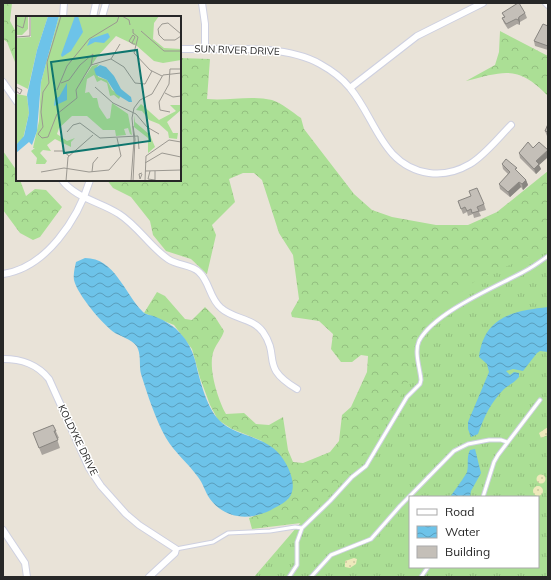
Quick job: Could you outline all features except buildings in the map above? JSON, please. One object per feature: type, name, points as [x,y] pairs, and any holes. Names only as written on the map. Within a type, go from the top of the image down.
[{"type":"street","points":[[63,16],[64,3]]},
{"type":"street","points":[[93,16],[96,3]]},
{"type":"street","points":[[102,16],[106,3]]},
{"type":"street","points":[[202,3],[205,24],[205,49]]},
{"type":"street","points":[[350,88],[417,36],[483,3]]},
{"type":"street","name":"SUN RIVER DRIVE","points":[[181,49],[273,51],[300,55],[332,71],[350,88],[387,149],[400,162],[424,172],[451,172],[470,164],[511,125]]},
{"type":"street","points":[[3,82],[16,101]]},
{"type":"street","points":[[63,181],[68,187],[106,206],[124,218],[170,261],[198,271],[206,282],[212,299],[221,308],[230,314],[250,322],[263,332],[268,344],[274,369],[285,381],[297,389]]},
{"type":"street","points":[[3,274],[26,268],[43,254],[70,223],[84,196],[90,181]]},
{"type":"street","name":"KOLDYKE DRIVE","points":[[3,359],[26,362],[44,374],[48,379],[89,468],[101,486],[126,514],[139,525],[176,549]]},
{"type":"street","points":[[3,530],[21,555],[26,577]]},
{"type":"street","points":[[149,577],[175,553],[176,549]]},
{"type":"lane","points":[[289,577],[297,565],[297,542],[302,528],[352,477],[366,466],[407,397],[420,384],[421,380],[417,347],[419,341],[430,327],[479,294],[525,272],[548,256]]},
{"type":"lane","points":[[483,496],[494,462],[540,400]]},
{"type":"lane","points":[[412,496],[454,451],[468,444],[489,440],[501,440],[508,442]]},
{"type":"lane","points":[[311,577],[331,555],[371,539],[409,499]]},
{"type":"lane","points":[[176,549],[213,542],[228,533],[270,531],[295,526],[302,528]]},
{"type":"lane","points":[[421,577],[427,568]]},
{"type":"green space","points":[[3,3],[12,3],[10,21],[16,32],[16,64],[7,42],[3,39]]},
{"type":"green space","points":[[500,31],[548,56],[548,96],[528,79],[510,73],[501,73],[466,81],[495,65],[499,52]]},
{"type":"green space","points":[[181,58],[210,59],[207,99],[256,98],[276,101],[283,105],[301,118],[304,129],[354,194],[372,210],[392,217],[436,225],[468,225],[497,212],[548,171],[548,243],[531,255],[475,281],[445,305],[417,336],[411,357],[413,369],[409,380],[388,420],[361,462],[317,508],[301,523],[252,529],[249,518],[270,510],[288,499],[262,441],[232,429],[218,420],[210,405],[200,378],[192,349],[174,325],[144,313],[157,292],[165,296],[185,319],[192,320],[205,307],[215,317],[224,331],[212,357],[214,383],[226,414],[244,413],[256,424],[269,425],[283,417],[288,450],[293,462],[303,463],[330,452],[339,441],[342,415],[351,407],[367,372],[368,356],[361,355],[352,362],[341,362],[331,349],[333,334],[319,321],[292,317],[291,313],[299,299],[293,255],[279,233],[262,180],[254,173],[243,173],[229,179],[235,202],[212,225],[216,235],[207,274],[191,259],[166,251],[153,235],[150,221],[131,197],[113,188],[108,181],[181,181]]},
{"type":"green space","points":[[3,151],[16,170],[16,181],[20,181],[26,196],[35,189],[46,190],[62,207],[40,237],[33,240],[20,233],[3,210]]},
{"type":"green space","points":[[548,235],[548,577],[254,577],[357,457],[408,344],[441,292]]},
{"type":"sand","points":[[548,427],[548,435],[541,438],[539,433]]},
{"type":"sand","points":[[539,475],[543,475],[545,479],[543,483],[539,483],[537,481],[537,477]]},
{"type":"sand","points":[[536,486],[540,486],[543,491],[540,496],[536,496],[533,493],[533,489]]},
{"type":"sand","points":[[354,558],[357,559],[356,564],[350,568],[345,567],[345,561]]},
{"type":"water","points":[[85,258],[104,264],[112,270],[143,312],[170,324],[181,334],[192,352],[210,408],[219,420],[231,429],[260,440],[278,452],[290,471],[292,478],[292,492],[285,502],[263,514],[246,517],[223,511],[210,499],[200,479],[173,448],[162,430],[152,407],[141,374],[137,346],[132,341],[110,329],[91,309],[76,286],[74,271],[76,262]]},
{"type":"water","points":[[548,307],[548,352],[540,351],[537,353],[523,371],[513,369],[506,371],[510,375],[514,372],[519,373],[519,377],[504,389],[495,399],[488,410],[478,434],[471,437],[468,429],[468,422],[489,372],[487,364],[479,357],[482,343],[487,332],[494,324],[503,318],[524,311]]},
{"type":"water","points":[[475,449],[481,473],[471,491],[470,496],[451,496],[467,472],[470,450]]}]
